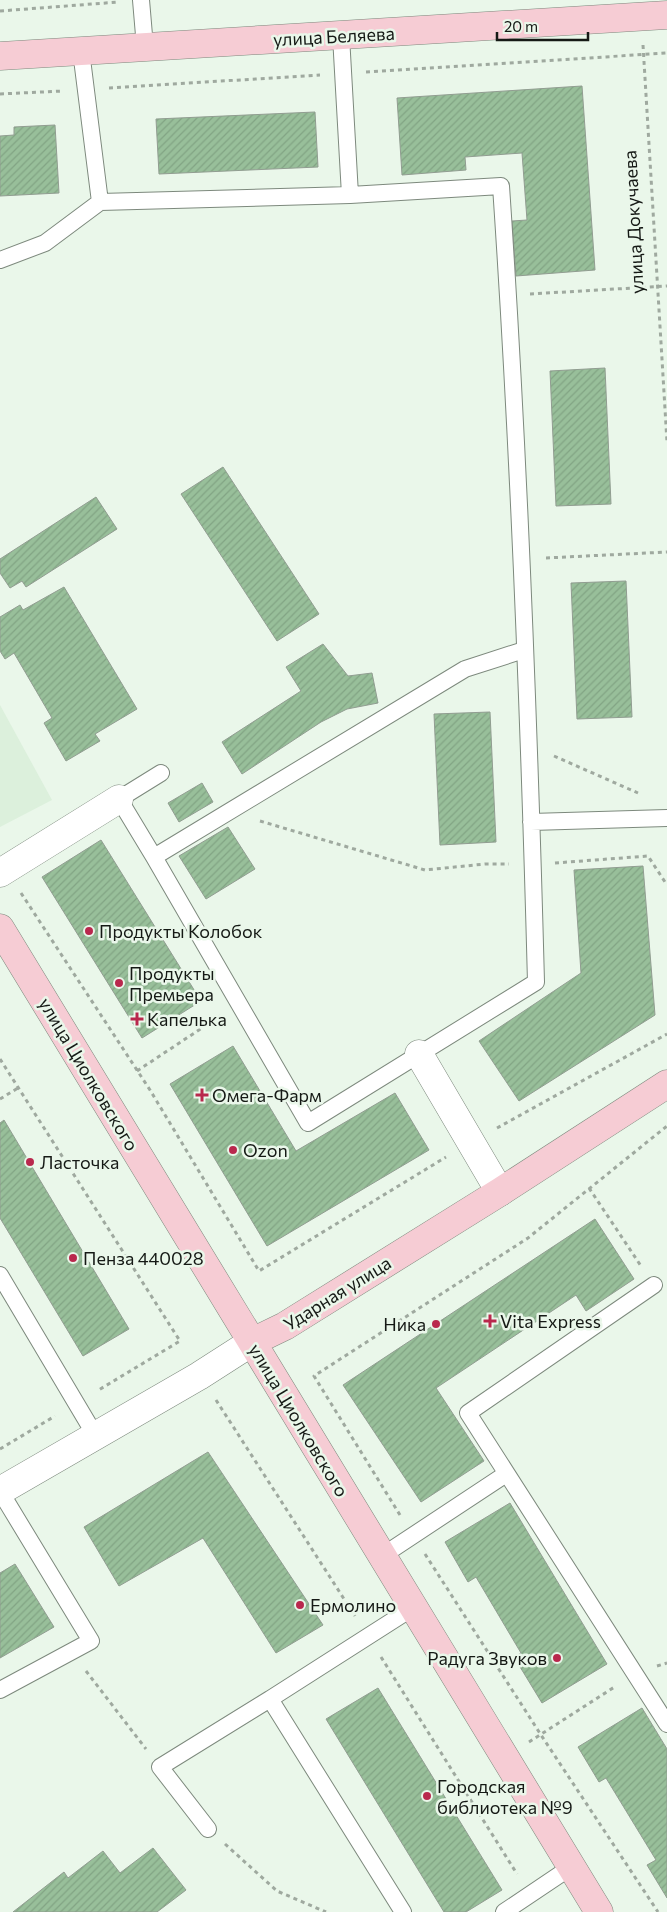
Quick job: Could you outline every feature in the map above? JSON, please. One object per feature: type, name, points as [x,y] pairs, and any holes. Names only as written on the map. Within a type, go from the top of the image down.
[{"type":"main road","name":"улица Беляева","points":[[0,56],[341,36],[650,11]]},
{"type":"main road","name":"улица Циолковского","points":[[0,928],[599,1912]]},
{"type":"main road","name":"Ударная улица","points":[[252,1342],[285,1326],[500,1192],[667,1084]]},
{"type":"street","points":[[0,873],[119,799]]},
{"type":"street","points":[[419,1054],[500,1192]]},
{"type":"street","name":"Ударная улица","points":[[0,1491],[199,1376],[252,1342]]},
{"type":"lane","points":[[141,0],[145,47]]},
{"type":"lane","points":[[341,36],[350,195]]},
{"type":"lane","points":[[81,51],[100,202]]},
{"type":"lane","points":[[0,260],[45,243],[100,202],[350,195],[502,186],[509,295],[532,822],[536,982],[308,1123],[119,799],[160,773]]},
{"type":"lane","points":[[154,857],[465,669],[524,650]]},
{"type":"lane","points":[[532,822],[667,818]]},
{"type":"lane","points":[[0,1276],[96,1435]]},
{"type":"lane","points":[[654,1285],[468,1413],[667,1724]]},
{"type":"lane","points":[[382,1556],[506,1474]]},
{"type":"lane","points":[[0,1491],[92,1641],[0,1690]]},
{"type":"lane","points":[[208,1829],[160,1767],[414,1608]]},
{"type":"lane","points":[[270,1699],[403,1912]]},
{"type":"lane","points":[[504,1912],[571,1867]]},
{"type":"path","points":[[0,11],[141,0]]},
{"type":"path","name":"улица Докучаева","points":[[650,11],[657,286],[667,442]]},
{"type":"path","points":[[509,295],[667,286]]},
{"type":"path","points":[[520,560],[667,552]]},
{"type":"path","points":[[528,745],[641,795]]},
{"type":"path","points":[[228,812],[424,870],[485,864],[533,865],[648,856],[667,885]]},
{"type":"path","points":[[137,1071],[239,1003]]},
{"type":"path","points":[[0,1059],[180,1341]]},
{"type":"path","points":[[0,1099],[18,1088]]},
{"type":"path","points":[[658,1912],[413,1536],[314,1376],[528,1238],[667,1126]]},
{"type":"path","points":[[589,1188],[654,1285]]},
{"type":"path","points":[[72,1652],[160,1767]]},
{"type":"path","points":[[505,1756],[541,1735],[634,1674],[667,1663]]},
{"type":"path","points":[[208,1829],[277,1891],[326,1912]]},
{"type":"shaded area","points":[[0,705],[52,800],[0,827]]},
{"type":"building","points":[[582,86],[595,270],[516,276],[512,221],[527,220],[522,153],[465,157],[466,170],[402,175],[397,98]]},
{"type":"building","points":[[315,112],[318,167],[159,174],[156,119]]},
{"type":"building","points":[[55,125],[59,193],[0,196],[0,136],[14,135],[14,127]]},
{"type":"building","points":[[605,368],[611,504],[556,506],[550,371]]},
{"type":"building","points":[[223,467],[319,614],[277,641],[181,494]]},
{"type":"building","points":[[96,497],[117,529],[26,587],[22,581],[10,588],[0,573],[0,559]]},
{"type":"building","points":[[626,581],[632,717],[577,719],[571,583]]},
{"type":"building","points":[[64,587],[137,709],[95,734],[100,741],[66,761],[44,723],[52,718],[14,653],[5,659],[0,651],[0,617],[20,605],[23,610]]},
{"type":"building","points":[[323,644],[348,676],[372,673],[378,703],[347,709],[321,722],[242,774],[222,742],[301,691],[286,667]]},
{"type":"building","points":[[490,712],[496,842],[440,845],[434,714]]},
{"type":"building","points":[[202,783],[213,802],[179,822],[168,803]]},
{"type":"building","points":[[228,827],[255,869],[206,899],[179,856]]},
{"type":"building","points":[[101,840],[201,1001],[142,1038],[42,877]]},
{"type":"building","points":[[643,866],[655,1015],[519,1101],[479,1041],[581,973],[574,870]]},
{"type":"building","points":[[233,1046],[296,1151],[395,1093],[429,1150],[267,1246],[170,1084]]},
{"type":"building","points":[[4,1120],[129,1329],[83,1356],[0,1218],[0,1123]]},
{"type":"building","points":[[595,1219],[634,1279],[586,1311],[576,1295],[436,1388],[484,1461],[421,1502],[343,1385]]},
{"type":"building","points":[[208,1452],[323,1625],[276,1653],[203,1538],[119,1586],[84,1527]]},
{"type":"building","points":[[510,1503],[607,1664],[542,1703],[514,1657],[521,1653],[476,1577],[468,1582],[445,1542]]},
{"type":"building","points":[[15,1564],[54,1627],[0,1658],[0,1573]]},
{"type":"building","points":[[378,1688],[502,1890],[466,1912],[444,1912],[326,1719]]},
{"type":"building","points":[[642,1708],[667,1749],[667,1898],[647,1865],[656,1860],[606,1778],[599,1782],[578,1747]]},
{"type":"building","points":[[153,1848],[186,1890],[157,1912],[13,1912],[64,1872],[68,1878],[103,1851],[120,1873]]},
{"type":"place","name":"Продукты Колобок","points":[[89,931]]},
{"type":"place","name":"Продукты Премьера","points":[[119,983]]},
{"type":"place","name":"Капелька","points":[[137,1019]]},
{"type":"place","name":"Омега-Фарм","points":[[202,1095]]},
{"type":"place","name":"Ozon","points":[[233,1150]]},
{"type":"place","name":"Ласточка","points":[[30,1162]]},
{"type":"place","name":"Пенза 440028","points":[[73,1258]]},
{"type":"place","name":"Vita Express","points":[[490,1321]]},
{"type":"place","name":"Ника","points":[[436,1324]]},
{"type":"place","name":"Ермолино","points":[[300,1605]]},
{"type":"place","name":"Радуга Звуков","points":[[557,1658]]},
{"type":"place","name":"Городская библиотека №9","points":[[427,1796]]}]
